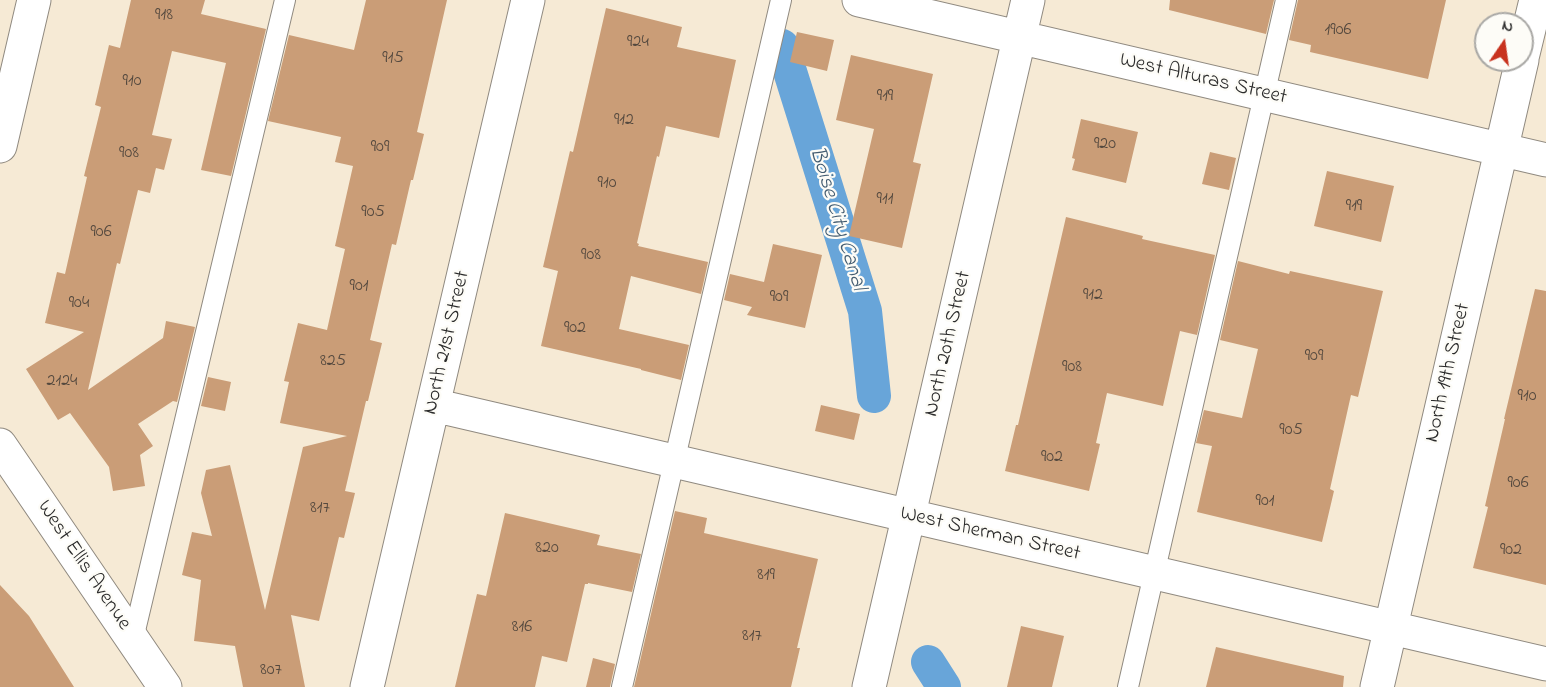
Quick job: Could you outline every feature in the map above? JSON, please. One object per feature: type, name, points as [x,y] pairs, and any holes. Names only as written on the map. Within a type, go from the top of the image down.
[{"type":"street","points":[[0,146],[34,0]]},
{"type":"street","name":"North 21st Street","points":[[368,687],[528,0]]},
{"type":"street","name":"West Alturas Street","points":[[859,0],[1546,160]]},
{"type":"street","name":"North 20th Street","points":[[869,687],[1028,0]]},
{"type":"street","name":"North 19th Street","points":[[1377,687],[1519,72]]},
{"type":"street","name":"West Sherman Street","points":[[433,405],[1546,664]]},
{"type":"street","name":"West Ellis Avenue","points":[[0,445],[165,687]]},
{"type":"lane","points":[[133,639],[285,0]]},
{"type":"lane","points":[[622,687],[781,0]]},
{"type":"lane","points":[[1128,687],[1286,0]]},
{"type":"building","points":[[131,0],[205,0],[201,14],[266,29],[231,176],[201,170],[226,63],[172,51],[152,135],[172,139],[164,170],[156,168],[150,193],[138,190],[120,264],[117,263],[88,390],[163,338],[166,321],[195,327],[177,402],[173,401],[138,424],[153,446],[140,455],[145,486],[113,491],[109,467],[70,413],[58,420],[26,369],[84,332],[45,323],[57,272],[65,274],[87,177],[84,176],[101,107],[95,105],[109,45],[120,48]]},
{"type":"building","points":[[366,0],[447,0],[417,132],[424,134],[396,245],[392,244],[370,340],[382,343],[345,491],[355,493],[344,538],[339,537],[319,621],[291,615],[305,687],[243,687],[235,646],[194,641],[201,580],[182,575],[192,532],[212,536],[201,493],[206,470],[230,465],[265,610],[303,447],[347,436],[280,423],[289,382],[284,381],[298,323],[327,330],[345,249],[335,246],[353,166],[335,162],[341,137],[268,121],[289,35],[354,50]]},
{"type":"building","points":[[1170,0],[1274,0],[1266,34],[1169,10]]},
{"type":"building","points":[[1298,0],[1446,0],[1428,79],[1310,52],[1311,45],[1289,40]]},
{"type":"building","points":[[606,8],[682,27],[677,47],[736,60],[719,138],[666,126],[637,243],[638,246],[708,262],[701,294],[631,276],[619,329],[689,345],[681,380],[541,346],[558,271],[543,267],[570,151],[573,152]]},
{"type":"building","points":[[797,32],[834,40],[827,71],[790,62]]},
{"type":"building","points":[[851,55],[933,74],[913,162],[921,164],[902,248],[849,236],[874,129],[836,120]]},
{"type":"building","points":[[1081,119],[1138,132],[1126,183],[1072,170],[1075,159],[1072,158]]},
{"type":"building","points":[[1210,152],[1236,158],[1229,190],[1202,184]]},
{"type":"building","points":[[1327,171],[1394,186],[1381,242],[1314,226]]},
{"type":"building","points":[[1066,217],[1143,236],[1142,239],[1215,255],[1197,335],[1180,331],[1163,406],[1107,393],[1096,443],[1100,444],[1089,491],[1005,471],[1016,425],[1018,425]]},
{"type":"building","points":[[773,244],[822,255],[805,328],[747,315],[752,307],[724,300],[730,274],[764,282]]},
{"type":"building","points":[[1238,261],[1289,274],[1290,271],[1383,291],[1358,397],[1351,395],[1330,489],[1334,491],[1322,542],[1197,512],[1212,446],[1196,443],[1204,410],[1242,418],[1258,349],[1220,340]]},
{"type":"building","points":[[1535,289],[1546,291],[1546,585],[1473,568],[1488,507],[1485,506],[1504,419]]},
{"type":"building","points":[[208,377],[231,382],[225,411],[201,406]]},
{"type":"building","points":[[821,405],[860,414],[854,440],[815,431]]},
{"type":"building","points":[[675,511],[707,518],[704,533],[818,559],[797,648],[800,648],[791,687],[634,687]]},
{"type":"building","points":[[505,513],[600,535],[597,545],[641,554],[632,592],[585,584],[567,662],[542,656],[535,687],[455,687],[477,594],[486,596]]},
{"type":"building","points":[[0,585],[29,616],[74,687],[0,687]]},
{"type":"building","points":[[1021,626],[1064,636],[1052,687],[1007,687]]},
{"type":"building","points":[[1216,647],[1344,676],[1343,687],[1206,687]]},
{"type":"building","points":[[593,658],[615,664],[610,687],[586,687]]},
{"type":"waterway","name":"Boise City Canal","points":[[782,46],[865,311],[874,396]]},
{"type":"waterway","name":"Boise City Canal","points":[[928,662],[944,687]]}]
